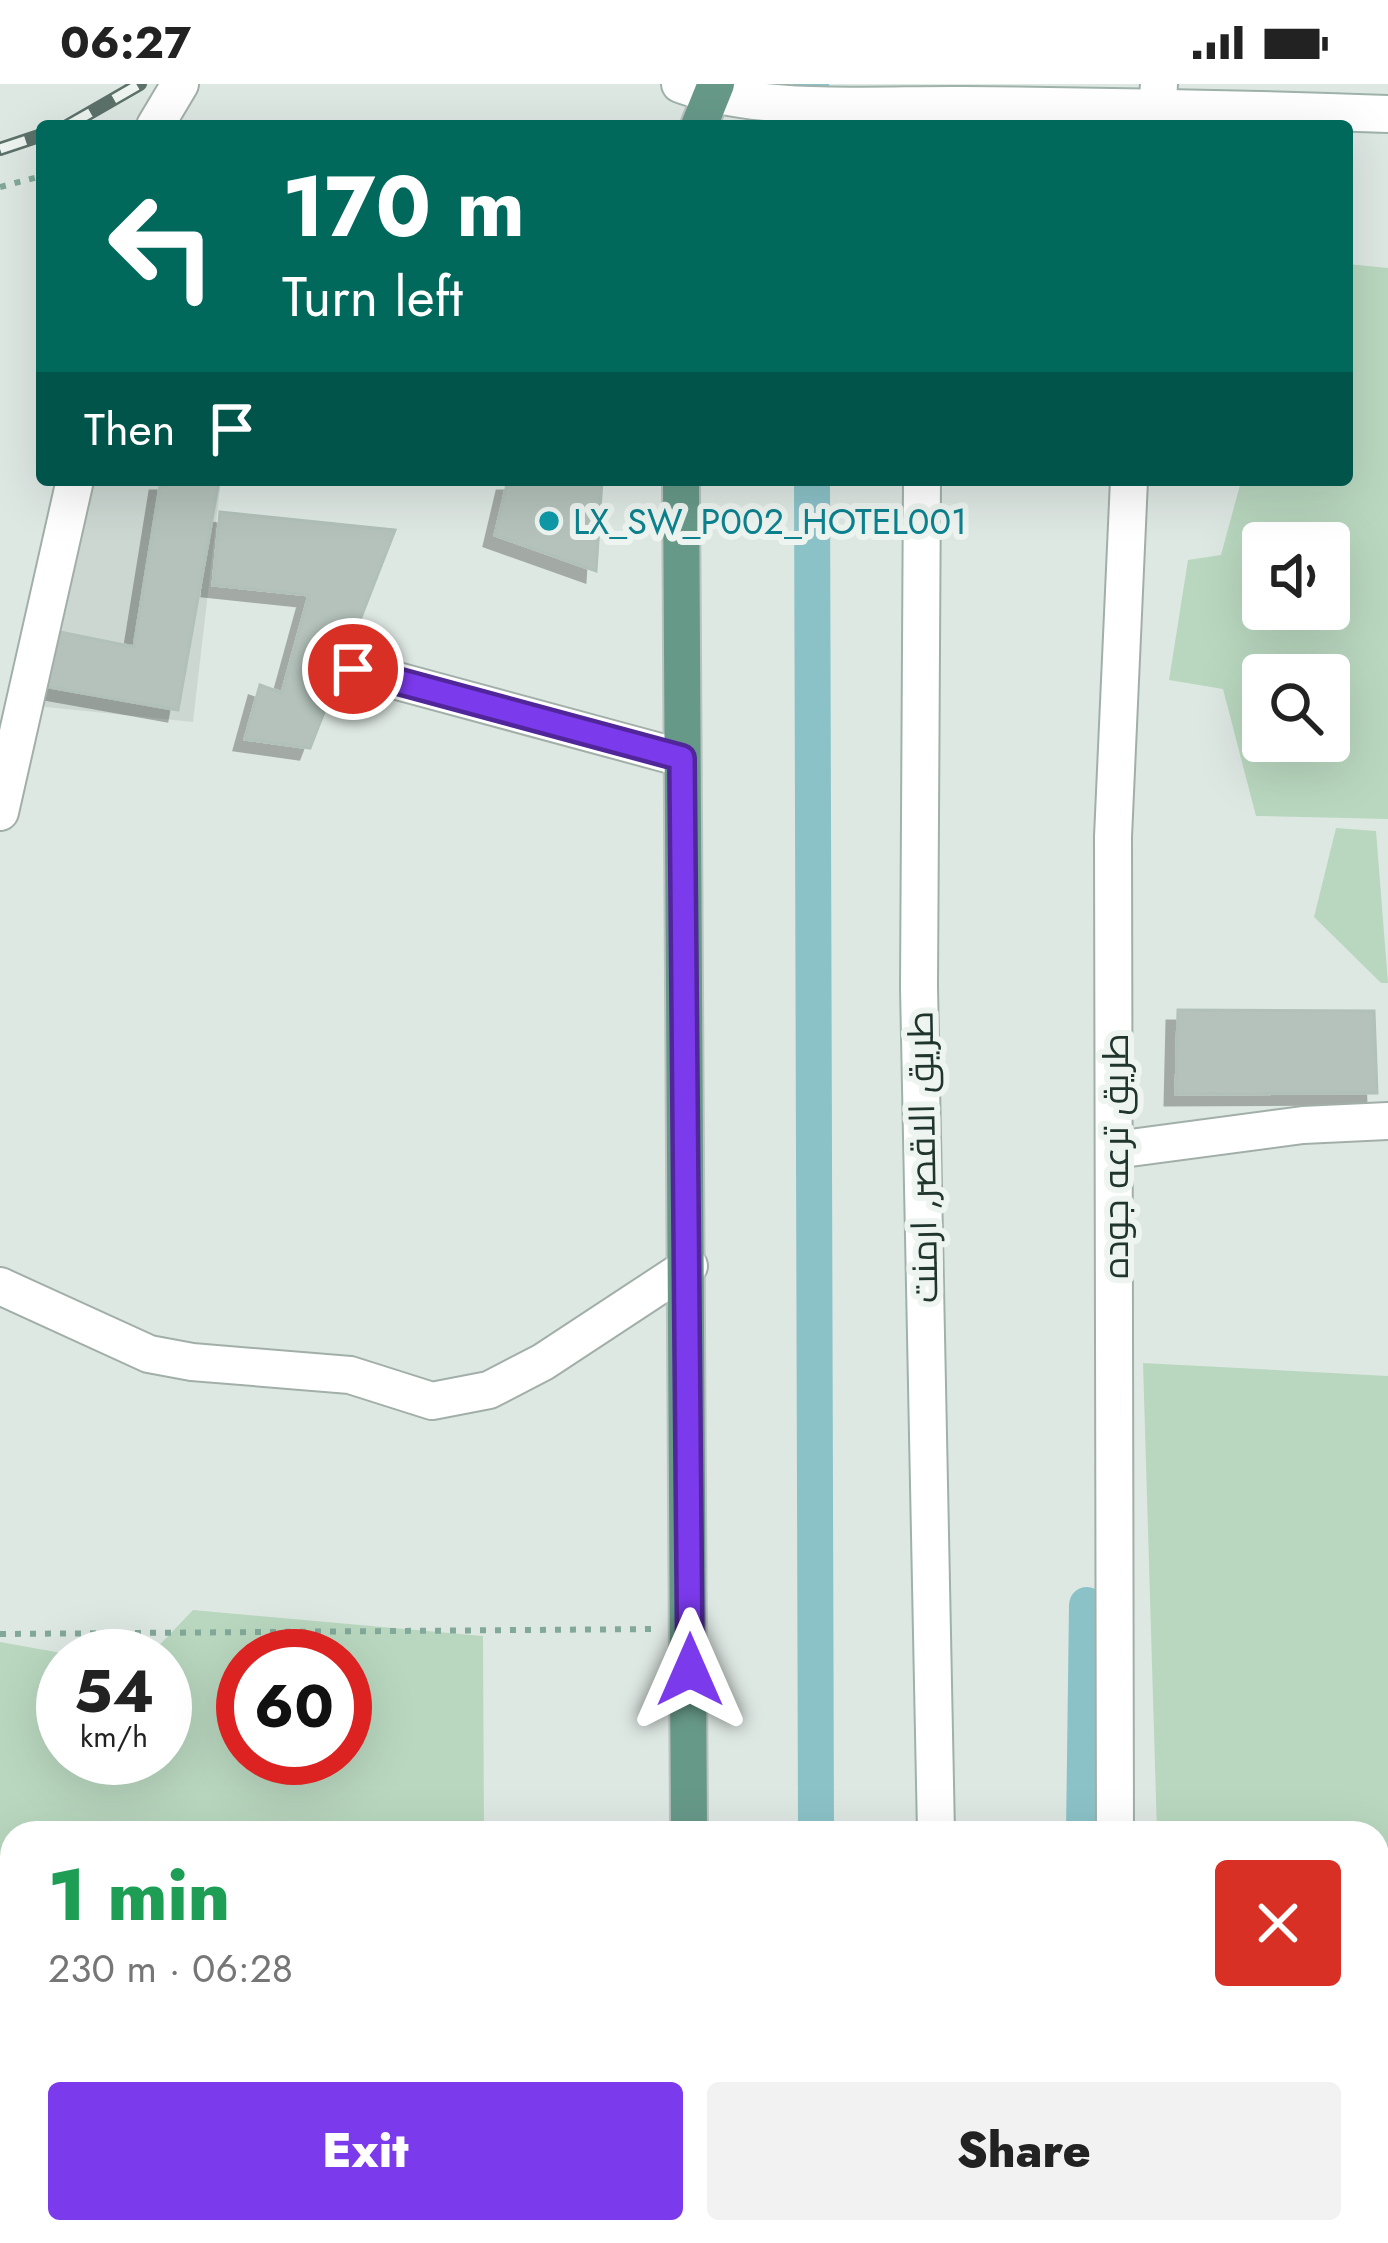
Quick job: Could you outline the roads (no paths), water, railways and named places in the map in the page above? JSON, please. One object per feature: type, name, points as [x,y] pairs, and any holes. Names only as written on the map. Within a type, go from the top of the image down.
[{"type":"main road","points":[[696,86],[699,120]]},
{"type":"main road","points":[[681,486],[689,1821]]},
{"type":"street","points":[[159,120],[180,84]]},
{"type":"street","points":[[696,86],[760,98],[856,106],[1157,105],[1388,114]]},
{"type":"street","points":[[0,812],[74,486]]},
{"type":"street","name":"طريق الاقصر, ارمنت","points":[[922,486],[919,965],[936,1821]]},
{"type":"street","name":"طريق ترعه جوده","points":[[1115,1821],[1113,837],[1129,486]]},
{"type":"street","points":[[353,669],[682,758]]},
{"type":"street","points":[[1115,1150],[1303,1126],[1388,1121]]},
{"type":"street","points":[[0,1286],[149,1354],[350,1375],[432,1401],[489,1390],[543,1362],[689,1266]]},
{"type":"waterway","points":[[811,84],[811,120]]},
{"type":"waterway","points":[[812,486],[816,1821]]},
{"type":"waterway","points":[[1084,1821],[1087,1605]]},
{"type":"railway","points":[[77,120],[140,84]]},
{"type":"railway","points":[[0,149],[36,137]]},
{"type":"place","name":"LX_SW_P002_HOTEL001","points":[[549,521]]}]
